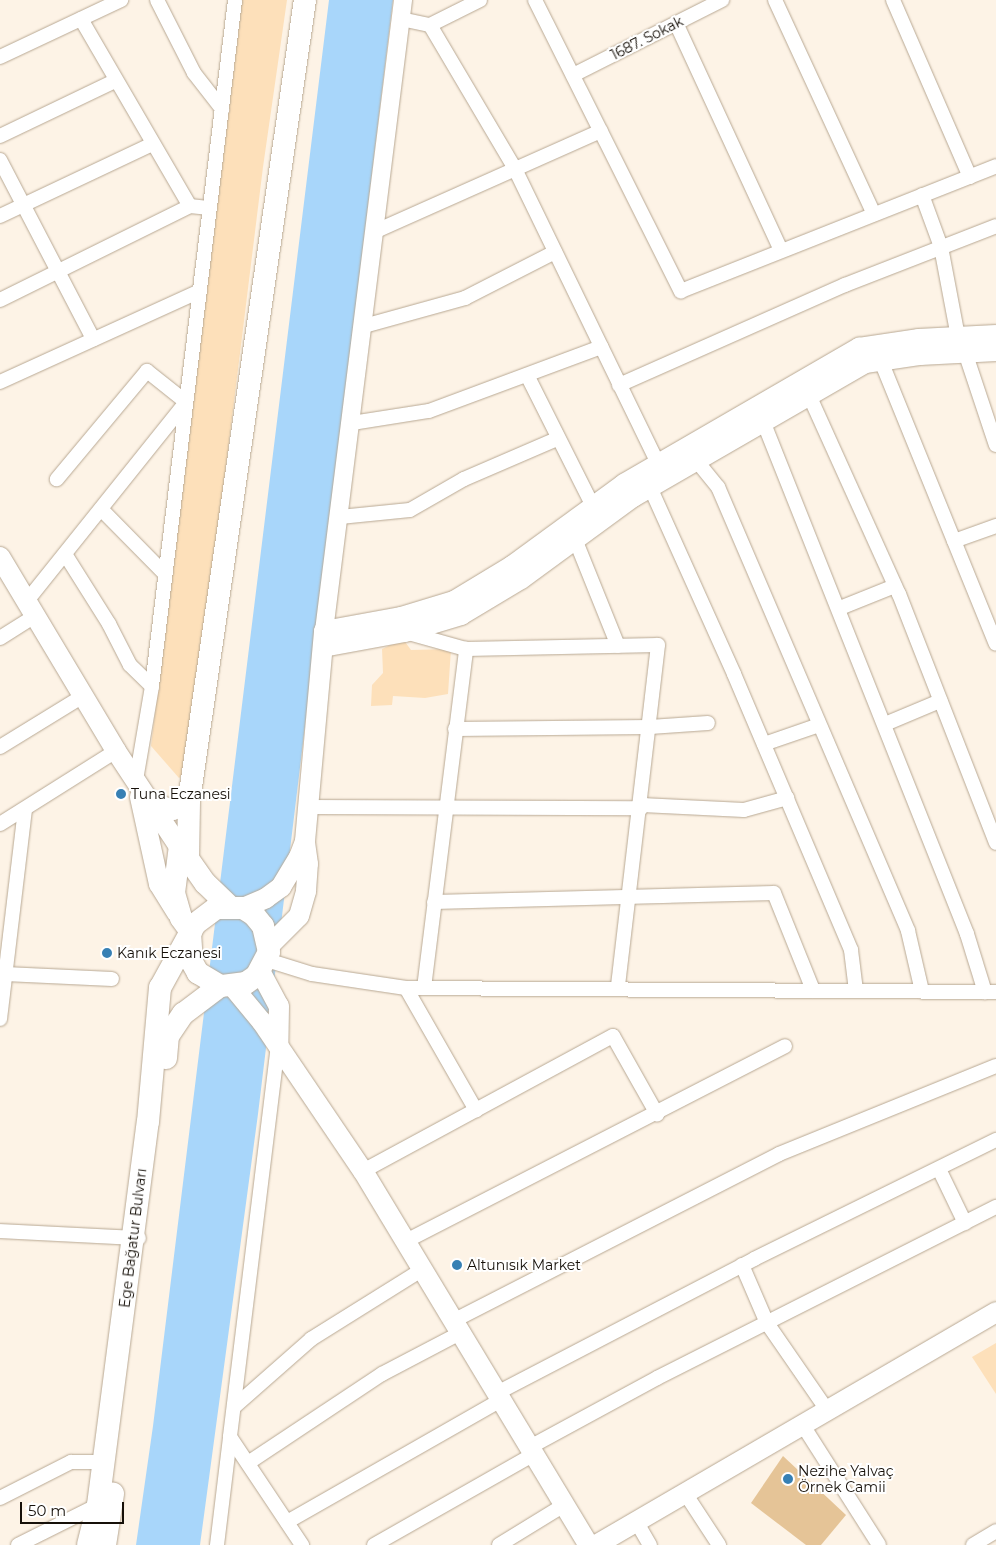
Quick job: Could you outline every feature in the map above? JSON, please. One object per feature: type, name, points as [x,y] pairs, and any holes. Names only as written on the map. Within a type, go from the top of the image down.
[{"type":"main road","points":[[305,0],[189,800],[183,853],[174,892],[187,929],[189,949],[198,973],[227,986],[278,1046],[363,1171],[590,1545]]},
{"type":"main road","points":[[324,639],[405,632],[461,615],[521,579],[650,487],[865,363],[961,345],[996,335]]},
{"type":"main road","points":[[324,639],[454,601],[512,566],[593,506],[658,464],[860,348],[961,345],[996,351]]},
{"type":"main road","points":[[0,557],[116,752],[183,853],[205,883],[264,926],[265,959],[279,1006],[278,1046]]},
{"type":"main road","points":[[187,929],[204,915],[266,898],[281,887],[299,857],[304,841],[308,807],[324,639]]},
{"type":"main road","points":[[136,780],[159,884],[187,929]]},
{"type":"main road","points":[[150,802],[173,810],[189,800]]},
{"type":"main road","points":[[227,986],[246,983],[298,916],[307,882],[304,841]]},
{"type":"main road","name":"Ege Bağatur Bulvarı","points":[[105,1545],[138,1238],[160,988],[187,929]]},
{"type":"main road","name":"Ege Bağatur Bulvarı","points":[[88,1545],[98,1505],[168,1036],[183,1014],[227,986]]},
{"type":"main road","points":[[596,1545],[996,1312]]},
{"type":"street","points":[[0,56],[121,0]]},
{"type":"street","points":[[157,0],[194,73],[222,109]]},
{"type":"street","points":[[136,780],[152,686],[235,0]]},
{"type":"street","points":[[324,639],[376,231],[403,0]]},
{"type":"street","points":[[401,18],[430,25],[480,0]]},
{"type":"street","points":[[535,0],[681,291],[996,166]]},
{"type":"street","name":"1687. Sokak","points":[[573,75],[722,0]]},
{"type":"street","points":[[775,0],[874,214]]},
{"type":"street","points":[[893,0],[970,176]]},
{"type":"street","points":[[81,19],[115,81],[190,206]]},
{"type":"street","points":[[676,23],[781,250]]},
{"type":"street","points":[[430,25],[515,169],[658,464]]},
{"type":"street","points":[[0,136],[115,81]]},
{"type":"street","points":[[376,231],[601,131]]},
{"type":"street","points":[[0,216],[152,144]]},
{"type":"street","points":[[0,160],[92,339]]},
{"type":"street","points":[[922,195],[941,248],[961,345],[996,445]]},
{"type":"street","points":[[0,300],[190,206],[210,208]]},
{"type":"street","points":[[619,384],[845,285],[996,226]]},
{"type":"street","points":[[364,326],[465,298],[555,252]]},
{"type":"street","points":[[0,382],[200,291]]},
{"type":"street","points":[[352,423],[430,411],[601,347]]},
{"type":"street","points":[[881,361],[996,644]]},
{"type":"street","points":[[57,479],[147,371],[186,402]]},
{"type":"street","points":[[527,375],[557,439],[593,506]]},
{"type":"street","points":[[809,395],[895,586],[996,843]]},
{"type":"street","points":[[0,638],[31,609],[65,554],[186,402]]},
{"type":"street","points":[[265,959],[312,974],[406,988],[990,992],[840,608],[763,421]]},
{"type":"street","points":[[340,517],[410,510],[464,479],[557,439]]},
{"type":"street","points":[[696,460],[718,487],[908,931],[922,991]]},
{"type":"street","points":[[650,487],[764,744],[851,950],[856,991]]},
{"type":"street","points":[[101,508],[165,574]]},
{"type":"street","points":[[954,541],[996,526]]},
{"type":"street","points":[[575,539],[618,646]]},
{"type":"street","points":[[65,554],[109,624],[130,665],[152,686]]},
{"type":"street","points":[[840,608],[895,586]]},
{"type":"street","points":[[405,632],[466,649],[658,645],[632,896],[618,988]]},
{"type":"street","points":[[424,988],[466,649]]},
{"type":"street","points":[[0,747],[83,696]]},
{"type":"street","points":[[885,724],[940,701]]},
{"type":"street","points":[[455,729],[650,727],[708,722]]},
{"type":"street","points":[[764,744],[819,725]]},
{"type":"street","points":[[0,824],[116,752]]},
{"type":"street","points":[[308,807],[641,806],[744,810],[787,798]]},
{"type":"street","points":[[0,1019],[25,808]]},
{"type":"street","points":[[434,902],[774,893],[813,990]]},
{"type":"street","points":[[5,974],[112,979]]},
{"type":"street","points":[[406,988],[476,1110]]},
{"type":"street","points":[[363,1171],[612,1036],[657,1114]]},
{"type":"street","points":[[217,1545],[278,1046]]},
{"type":"street","points":[[406,1242],[657,1114],[785,1046]]},
{"type":"street","points":[[248,1463],[382,1374],[457,1327],[779,1154],[996,1066]]},
{"type":"street","points":[[287,1522],[499,1396],[742,1265],[996,1140]]},
{"type":"street","points":[[939,1169],[965,1223]]},
{"type":"street","points":[[374,1545],[532,1451],[768,1323],[996,1207]]},
{"type":"street","points":[[0,1231],[138,1238]]},
{"type":"street","points":[[742,1265],[768,1323],[827,1410]]},
{"type":"street","points":[[234,1407],[311,1339],[423,1270]]},
{"type":"street","points":[[802,1424],[879,1545]]},
{"type":"street","points":[[230,1437],[302,1545]]},
{"type":"street","points":[[0,1498],[71,1462],[104,1462]]},
{"type":"street","points":[[686,1493],[719,1545]]},
{"type":"street","points":[[18,1545],[98,1505]]},
{"type":"street","points":[[499,1545],[564,1505]]},
{"type":"street","points":[[636,1521],[650,1545]]},
{"type":"street","points":[[973,1545],[996,1531]]},
{"type":"shaded area","points":[[242,0],[287,0],[263,167],[209,604],[182,775],[179,778],[151,746]]},
{"type":"shaded area","points":[[403,639],[411,650],[451,649],[448,694],[425,698],[393,696],[392,705],[371,706],[372,685],[383,673],[382,649]]},
{"type":"shaded area","points":[[996,1343],[996,1394],[972,1357]]},
{"type":"water","points":[[329,0],[393,0],[258,1114],[200,1545],[136,1545],[153,1426]]},
{"type":"building","name":"Nezihe Yalvaç Örnek Camii","points":[[783,1456],[846,1515],[821,1545],[806,1545],[751,1503]]},
{"type":"place","name":"Tuna Eczanesi","points":[[121,794]]},
{"type":"place","name":"Kanık Eczanesi","points":[[107,953]]},
{"type":"place","name":"Altunısık Market","points":[[457,1265]]},
{"type":"place","name":"Nezihe Yalvaç Örnek Camii","points":[[788,1479]]}]
